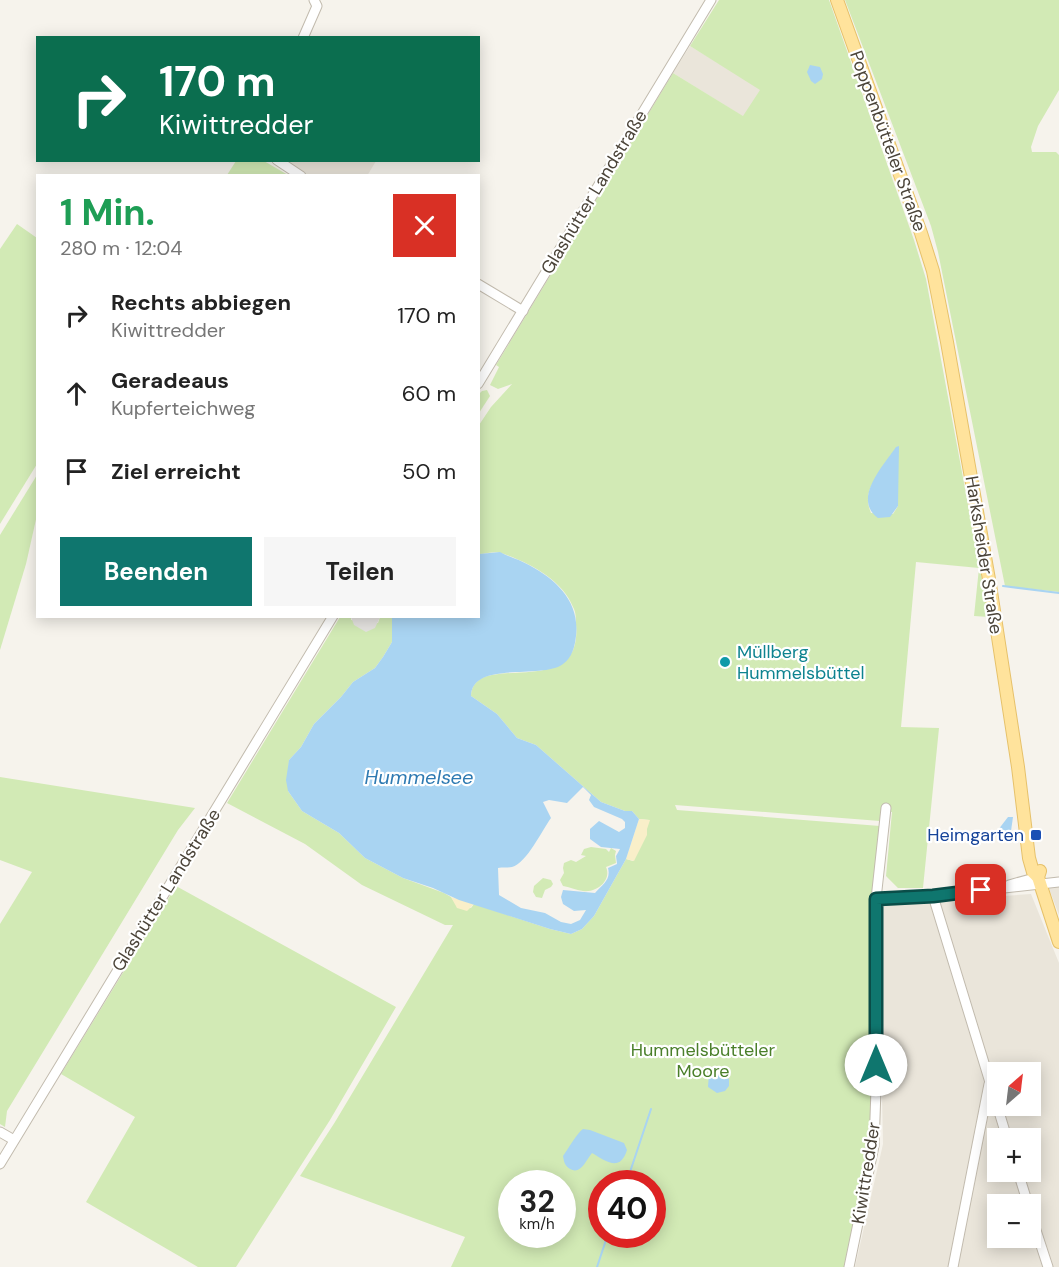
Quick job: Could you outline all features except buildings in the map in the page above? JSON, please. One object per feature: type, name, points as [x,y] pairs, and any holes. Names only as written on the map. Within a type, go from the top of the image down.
[{"type":"main road","name":"Poppenbütteler Straße","points":[[837,0],[927,249],[935,284]]},
{"type":"main road","name":"Harksheider Straße","points":[[935,284],[990,585],[1026,826],[1031,836],[1040,871],[1039,881],[1059,942]]},
{"type":"street","name":"Glashütter Landstraße","points":[[480,381],[711,0]]},
{"type":"street","points":[[304,36],[316,3]]},
{"type":"street","points":[[280,162],[299,174]]},
{"type":"street","points":[[480,285],[523,311]]},
{"type":"street","name":"Glashütter Landstraße","points":[[0,1164],[332,618]]},
{"type":"street","name":"Kiwittredder","points":[[849,1267],[874,1146],[876,899],[886,808]]},
{"type":"street","points":[[876,899],[1014,888],[1039,881],[1059,882]]},
{"type":"street","points":[[933,896],[987,1072]]},
{"type":"street","points":[[953,1267],[987,1097]]},
{"type":"street","points":[[0,1132],[14,1140]]},
{"type":"street","points":[[1041,1246],[1048,1267]]},
{"type":"shaded area","points":[[690,46],[761,89],[744,117],[673,73]]},
{"type":"shaded area","points":[[284,162],[375,162],[368,174],[306,174]]},
{"type":"shaded area","points":[[352,618],[380,618],[375,628],[366,632],[354,625]]},
{"type":"shaded area","points":[[1059,885],[1059,915],[1048,886]]},
{"type":"shaded area","points":[[1031,894],[1059,963],[1059,1267],[855,1267],[883,1144],[878,905]]},
{"type":"green space","name":"Hummelsbütteler Moore","points":[[719,0],[829,0],[926,279],[989,617],[974,616],[979,568],[916,562],[901,727],[939,728],[923,888],[898,888],[886,876],[892,812],[881,812],[880,821],[675,805],[677,810],[880,826],[870,1145],[844,1267],[451,1267],[465,1237],[300,1176],[453,925],[445,925],[362,885],[305,844],[227,803],[339,618],[378,623],[380,618],[392,618],[392,642],[383,657],[375,668],[353,682],[314,724],[301,747],[289,760],[288,791],[302,811],[339,833],[365,858],[403,878],[444,893],[455,903],[471,908],[474,904],[571,934],[582,929],[594,916],[626,859],[633,861],[649,820],[639,819],[632,811],[625,811],[601,802],[536,745],[517,738],[497,714],[471,696],[475,684],[485,677],[548,669],[562,663],[572,652],[576,632],[574,609],[568,597],[553,580],[522,561],[501,553],[480,554],[480,424],[491,407],[512,384],[498,389],[490,385],[499,367],[496,365],[673,73],[743,116],[760,90],[690,46]],"holes":[[[875,480],[897,490],[898,506],[893,514],[871,513],[868,496]]]},
{"type":"green space","points":[[845,0],[1059,0],[1059,90],[1038,126],[1031,147],[1032,152],[1056,152],[1059,155],[1059,592],[1005,586],[931,226]]},
{"type":"green space","points":[[235,162],[266,162],[286,174],[228,174]]},
{"type":"green space","points":[[17,224],[36,237],[36,466],[0,524],[0,249]]},
{"type":"green space","points":[[487,390],[490,396],[480,411],[480,393]]},
{"type":"green space","points":[[36,477],[36,519],[26,564],[0,650],[0,535]]},
{"type":"green space","points":[[0,777],[195,808],[178,830],[7,1111],[5,1127],[0,1124],[0,924],[32,872],[0,860]]},
{"type":"green space","points":[[591,847],[606,849],[609,852],[611,848],[616,851],[616,863],[606,867],[605,881],[598,888],[588,891],[563,886],[560,880],[564,873],[564,863],[571,860],[576,862],[586,856],[581,855],[584,849]]},
{"type":"green space","points":[[543,878],[551,880],[553,884],[545,890],[542,898],[536,897],[533,892],[534,886]]},
{"type":"green space","points":[[176,886],[396,1007],[330,1120],[236,1267],[198,1267],[86,1202],[135,1117],[61,1074]]},
{"type":"sand","points":[[639,819],[650,820],[647,835],[634,861],[626,859]]},
{"type":"sand","points":[[451,897],[474,904],[467,911],[457,908]]},
{"type":"water","points":[[810,65],[820,67],[823,74],[822,79],[815,84],[807,72]]},
{"type":"water","points":[[899,446],[898,506],[890,517],[878,518],[868,502],[869,492],[872,482],[896,447]]},
{"type":"water","name":"Hummelsee","points":[[500,552],[529,565],[549,578],[564,593],[574,613],[576,624],[575,644],[569,658],[563,664],[553,668],[495,674],[483,678],[474,685],[471,696],[497,714],[517,738],[536,745],[601,802],[625,811],[632,811],[639,819],[626,859],[594,916],[582,929],[571,934],[550,929],[459,900],[403,878],[365,858],[339,833],[302,811],[288,791],[286,780],[289,760],[301,747],[314,724],[353,682],[375,668],[392,642],[392,618],[480,618],[480,554]],"holes":[[[583,787],[591,795],[589,800],[594,807],[622,819],[625,822],[625,828],[619,832],[599,821],[590,829],[590,839],[601,847],[620,849],[616,856],[617,864],[608,868],[607,879],[595,893],[563,890],[561,897],[563,904],[574,911],[586,910],[580,920],[571,924],[561,922],[545,913],[521,908],[499,895],[498,868],[518,864],[534,846],[551,818],[543,802],[549,800],[567,803]]]},
{"type":"water","points":[[1008,817],[1013,817],[1011,831],[999,837],[996,836],[998,830]]},
{"type":"water","points":[[715,1071],[729,1079],[729,1086],[725,1091],[717,1093],[708,1087],[709,1073]]},
{"type":"water","points":[[583,1129],[590,1130],[624,1143],[627,1150],[621,1161],[617,1163],[612,1163],[592,1153],[580,1168],[570,1169],[565,1164],[563,1156]]},
{"type":"waterway","points":[[1003,586],[1059,593]]},
{"type":"waterway","points":[[631,1170],[651,1109]]},
{"type":"waterway","points":[[597,1267],[603,1248]]},
{"type":"place","name":"Müllberg Hummelsbüttel","points":[[725,662]]},
{"type":"place","name":"Heimgarten","points":[[1036,835]]},
{"type":"route","points":[[876,1065],[876,899],[933,896],[981,890]]}]
